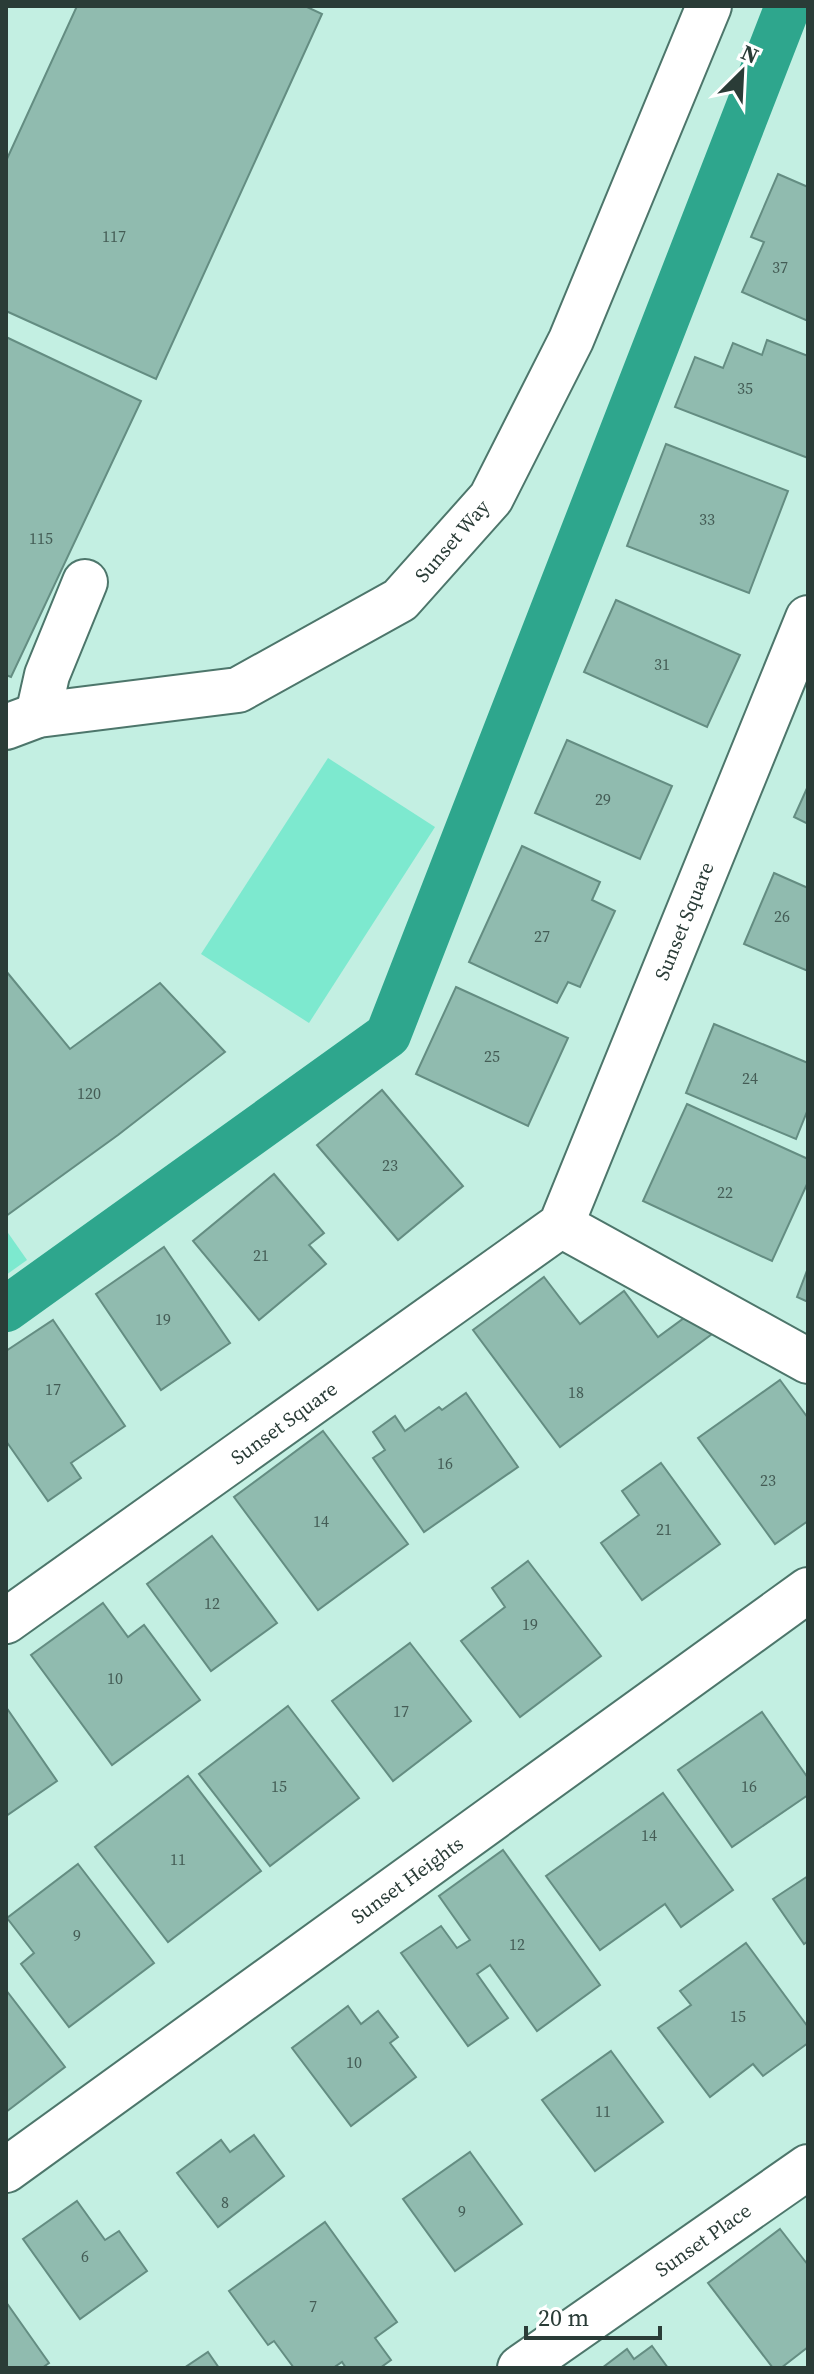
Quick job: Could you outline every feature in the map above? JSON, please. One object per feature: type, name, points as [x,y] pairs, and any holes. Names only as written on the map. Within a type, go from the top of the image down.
[{"type":"street","name":"Sunset Way","points":[[22,721],[238,690],[400,600],[491,498],[571,340],[709,6]]},
{"type":"street","points":[[22,721],[47,675],[85,582]]},
{"type":"street","name":"Sunset Square","points":[[6,1621],[561,1225],[798,672],[808,618]]},
{"type":"street","points":[[561,1225],[808,1361]]},
{"type":"street","name":"Sunset Heights","points":[[6,2170],[808,1590]]},
{"type":"street","name":"Sunset Place","points":[[520,2368],[808,2167]]},
{"type":"green space","points":[[328,758],[435,827],[309,1023],[201,954]]},
{"type":"green space","points":[[6,1230],[27,1260],[6,1275]]},
{"type":"building","points":[[77,6],[305,6],[322,14],[156,379],[6,311],[6,161]]},
{"type":"building","points":[[778,174],[808,187],[808,321],[742,292],[764,242],[751,237]]},
{"type":"building","points":[[6,337],[141,401],[11,677],[6,675]]},
{"type":"building","points":[[767,340],[808,356],[808,458],[675,407],[695,357],[723,368],[733,343],[762,355]]},
{"type":"building","points":[[666,444],[788,491],[749,593],[627,546]]},
{"type":"building","points":[[616,600],[740,655],[707,727],[584,672]]},
{"type":"building","points":[[567,740],[672,786],[640,859],[535,813]]},
{"type":"building","points":[[808,786],[808,824],[794,817]]},
{"type":"building","points":[[522,846],[600,882],[592,900],[615,911],[580,987],[568,982],[557,1003],[469,962]]},
{"type":"building","points":[[774,873],[808,888],[808,971],[744,944]]},
{"type":"building","points":[[6,971],[70,1049],[160,983],[225,1052],[6,1216]]},
{"type":"building","points":[[456,987],[568,1038],[528,1126],[416,1074]]},
{"type":"building","points":[[714,1024],[808,1063],[808,1109],[796,1139],[686,1093]]},
{"type":"building","points":[[382,1090],[463,1186],[398,1240],[317,1145]]},
{"type":"building","points":[[687,1104],[808,1159],[808,1182],[772,1261],[643,1201]]},
{"type":"building","points":[[274,1174],[324,1233],[309,1245],[326,1264],[259,1320],[193,1241]]},
{"type":"building","points":[[164,1247],[230,1343],[161,1390],[96,1294]]},
{"type":"building","points":[[808,1268],[808,1302],[797,1297]]},
{"type":"building","points":[[544,1277],[580,1324],[624,1291],[658,1337],[695,1310],[712,1334],[560,1447],[473,1330]]},
{"type":"building","points":[[53,1320],[125,1426],[71,1463],[81,1478],[48,1501],[6,1441],[6,1351]]},
{"type":"building","points":[[780,1380],[808,1418],[808,1521],[775,1544],[698,1438]]},
{"type":"building","points":[[466,1393],[518,1467],[424,1532],[373,1458],[385,1450],[373,1432],[395,1416],[405,1431]]},
{"type":"building","points":[[323,1431],[408,1544],[318,1610],[234,1497]]},
{"type":"building","points":[[661,1463],[720,1544],[642,1600],[601,1543],[639,1515],[622,1491]]},
{"type":"building","points":[[212,1536],[277,1623],[211,1671],[147,1584]]},
{"type":"building","points":[[528,1561],[601,1656],[520,1717],[461,1641],[505,1607],[492,1588]]},
{"type":"building","points":[[103,1603],[128,1637],[144,1625],[200,1700],[112,1765],[31,1655]]},
{"type":"building","points":[[410,1643],[471,1721],[393,1781],[332,1701]]},
{"type":"building","points":[[288,1706],[359,1798],[270,1866],[199,1774]]},
{"type":"building","points":[[6,1707],[57,1781],[6,1816]]},
{"type":"building","points":[[762,1712],[808,1778],[808,1795],[732,1847],[678,1770]]},
{"type":"building","points":[[188,1776],[261,1871],[168,1942],[95,1847]]},
{"type":"building","points":[[663,1793],[733,1890],[681,1927],[665,1904],[600,1950],[546,1876]]},
{"type":"building","points":[[503,1850],[600,1985],[537,2031],[490,1965],[477,1974],[508,2018],[468,2046],[401,1953],[441,1926],[457,1948],[470,1940],[439,1896]]},
{"type":"building","points":[[78,1864],[154,1963],[69,2027],[21,1964],[34,1953],[7,1918]]},
{"type":"building","points":[[808,1876],[808,1941],[804,1944],[773,1899]]},
{"type":"building","points":[[746,1943],[808,2027],[808,2043],[763,2076],[753,2064],[710,2097],[658,2028],[691,2005],[680,1991]]},
{"type":"building","points":[[6,1990],[65,2067],[6,2112]]},
{"type":"building","points":[[348,2006],[361,2024],[378,2011],[398,2037],[390,2043],[416,2077],[351,2126],[292,2048]]},
{"type":"building","points":[[611,2051],[663,2122],[595,2171],[542,2100]]},
{"type":"building","points":[[254,2135],[284,2176],[218,2227],[177,2173],[221,2140],[230,2152]]},
{"type":"building","points":[[470,2152],[522,2224],[455,2271],[403,2199]]},
{"type":"building","points":[[77,2201],[105,2240],[119,2231],[147,2271],[80,2319],[23,2239]]},
{"type":"building","points":[[325,2222],[397,2322],[375,2338],[391,2360],[380,2368],[346,2368],[342,2362],[333,2368],[294,2368],[274,2341],[268,2345],[229,2291]]},
{"type":"building","points":[[780,2229],[808,2265],[808,2347],[781,2368],[773,2368],[708,2283]]},
{"type":"building","points":[[6,2302],[49,2363],[42,2368],[6,2368]]},
{"type":"building","points":[[652,2346],[668,2368],[602,2368],[627,2349],[634,2359]]},
{"type":"building","points":[[208,2352],[219,2368],[184,2368]]},
{"type":"waterway","points":[[6,1309],[388,1035],[788,6]]}]
